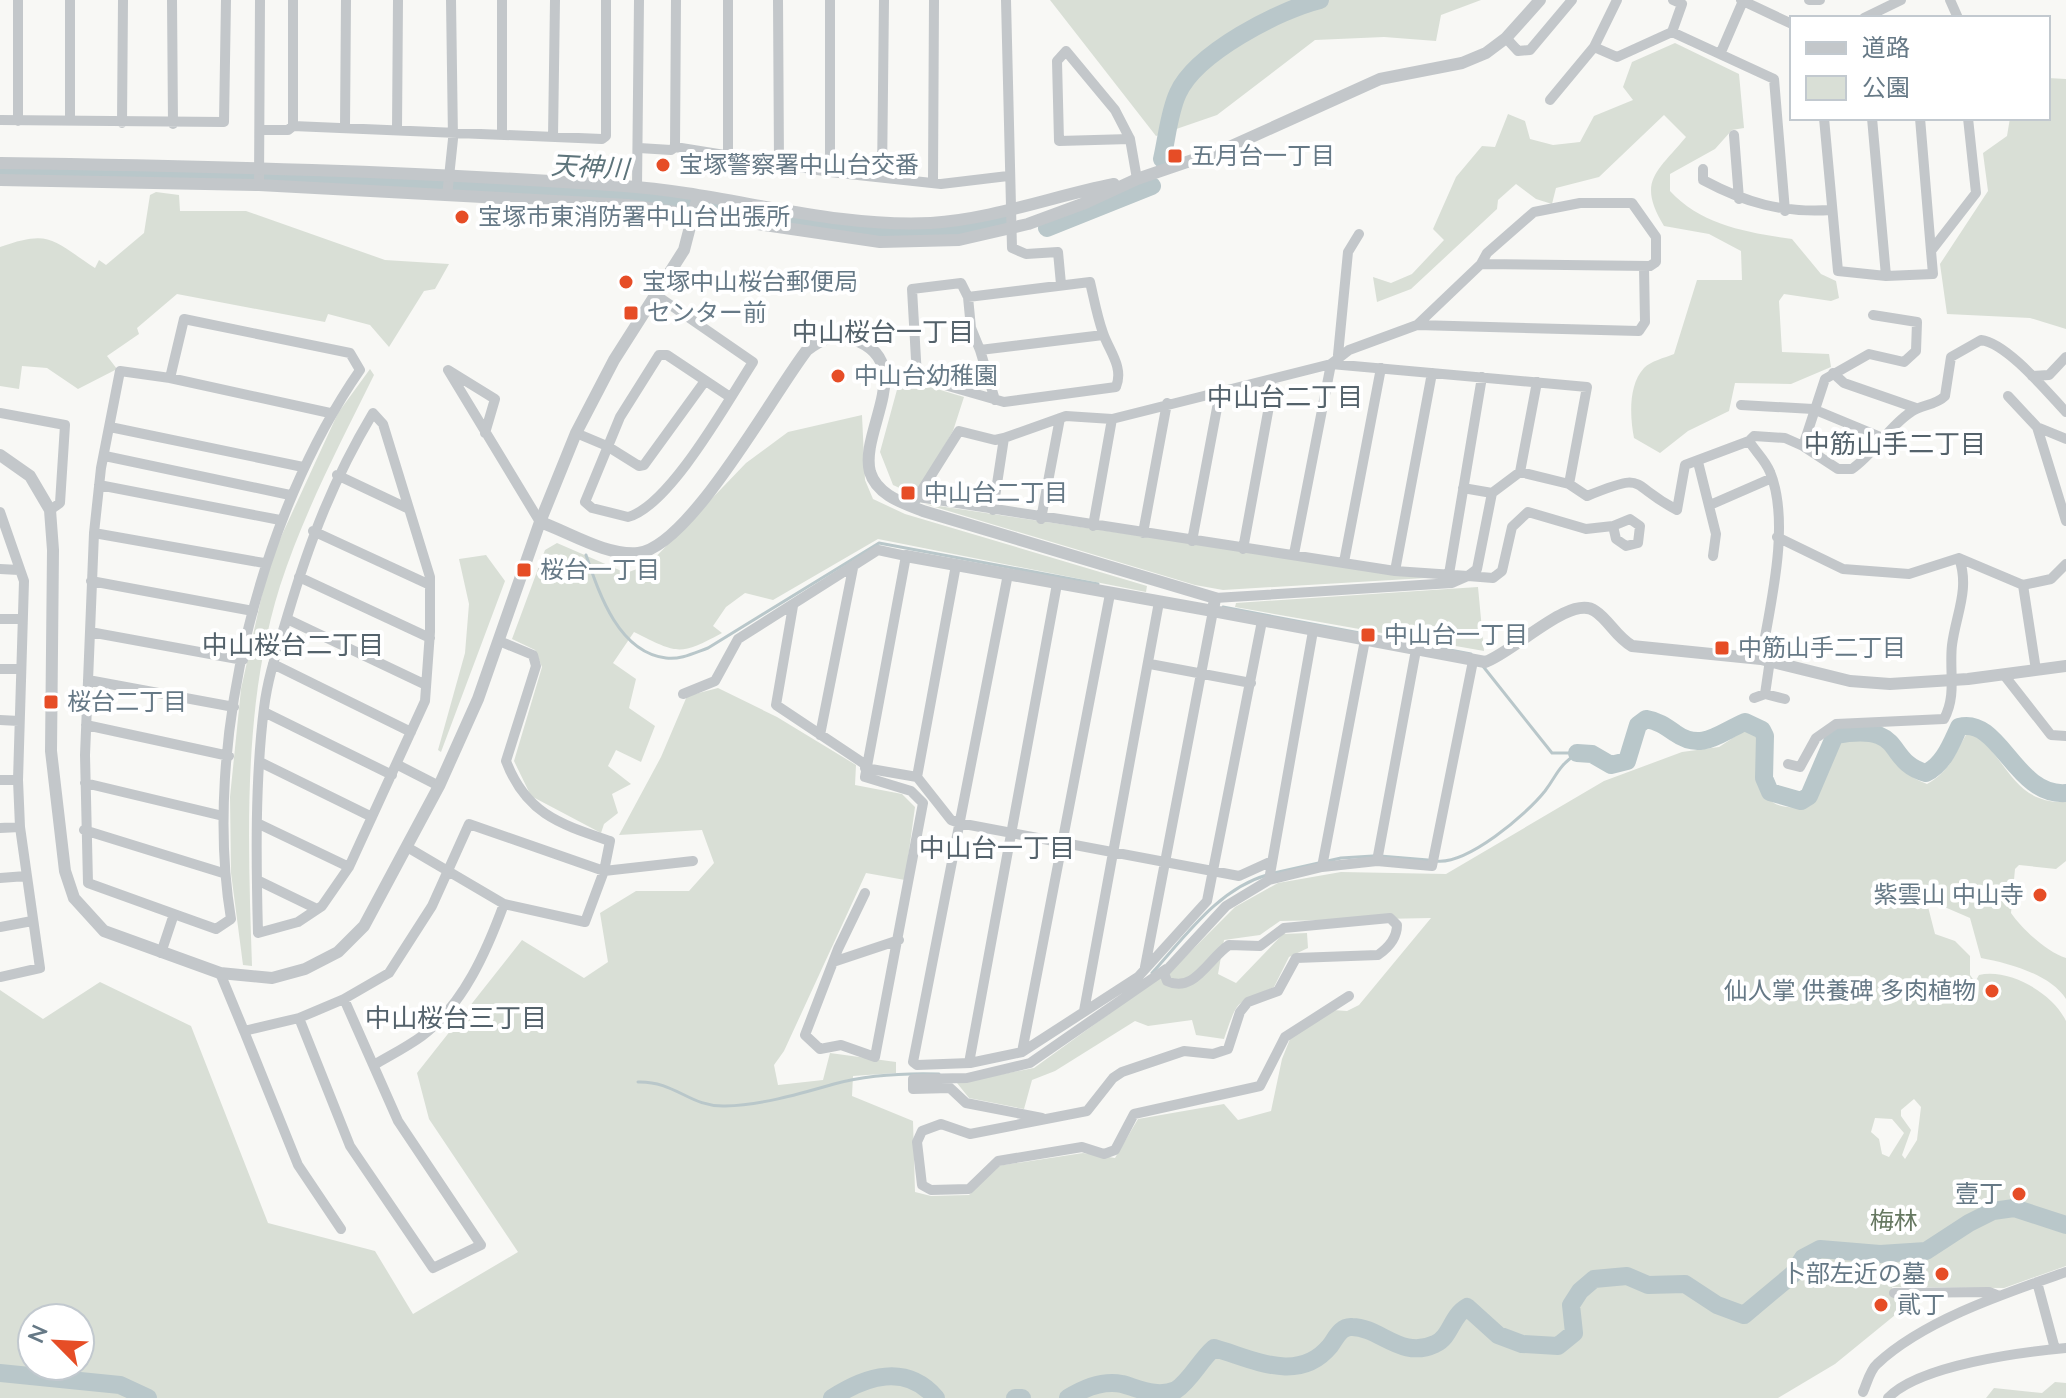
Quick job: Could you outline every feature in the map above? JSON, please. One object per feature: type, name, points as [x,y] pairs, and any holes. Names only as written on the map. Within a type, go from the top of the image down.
[{"type":"street","points":[[18,0],[18,121]]},
{"type":"street","points":[[70,0],[70,121]]},
{"type":"street","points":[[122,123],[123,0]]},
{"type":"street","points":[[172,0],[173,124]]},
{"type":"street","points":[[0,120],[173,124],[224,122],[226,0]]},
{"type":"street","points":[[259,185],[260,0]]},
{"type":"street","points":[[293,0],[293,126]]},
{"type":"street","points":[[345,127],[346,0]]},
{"type":"street","points":[[397,130],[398,0]]},
{"type":"street","points":[[447,196],[447,176],[451,167],[451,0]]},
{"type":"street","points":[[502,0],[502,135]]},
{"type":"street","points":[[553,137],[555,0]]},
{"type":"street","points":[[260,130],[288,130],[293,126],[345,127],[602,139],[606,136],[606,0]]},
{"type":"street","points":[[637,187],[639,0]]},
{"type":"street","points":[[675,147],[676,0]]},
{"type":"street","points":[[728,0],[728,154]]},
{"type":"street","points":[[778,0],[779,163]]},
{"type":"street","points":[[830,0],[830,172]]},
{"type":"street","points":[[882,177],[884,0]]},
{"type":"street","points":[[933,180],[934,0]]},
{"type":"street","points":[[1006,0],[1012,248],[1026,254],[1058,252],[1061,284]]},
{"type":"street","points":[[0,163],[259,167],[447,176],[628,205],[696,205],[932,223],[1009,210],[1137,179],[1225,149],[1380,79],[1462,63],[1486,53],[1506,38],[1540,0]]},
{"type":"street","points":[[1506,38],[1518,51],[1530,50],[1572,0]]},
{"type":"street","points":[[1550,100],[1594,47],[1617,0]]},
{"type":"street","points":[[1594,47],[1617,57],[1672,32],[1682,4],[1673,0]]},
{"type":"street","points":[[1809,0],[1820,0]]},
{"type":"street","points":[[1868,16],[1901,0]]},
{"type":"street","points":[[1950,0],[1954,16]]},
{"type":"street","points":[[1721,52],[1742,1],[1790,23]]},
{"type":"street","points":[[1672,32],[1774,79],[1785,211]]},
{"type":"street","points":[[1130,139],[1059,141],[1057,61],[1066,51],[1115,110],[1130,139],[1137,179]]},
{"type":"street","points":[[1824,120],[1838,271],[1886,276],[1933,274],[1920,120]]},
{"type":"street","points":[[1872,120],[1886,276]]},
{"type":"street","points":[[1931,251],[1976,193],[1968,120]]},
{"type":"street","points":[[1734,135],[1739,199]]},
{"type":"street","points":[[639,148],[671,150],[675,147],[830,172],[933,180],[941,184],[1008,176]]},
{"type":"street","points":[[1703,169],[1703,180],[1739,199],[1785,211],[1831,210]]},
{"type":"street","points":[[0,180],[259,185],[447,196],[637,187],[696,205],[822,235],[907,244],[959,240],[1011,229],[1085,203],[1137,179]]},
{"type":"street","points":[[915,502],[959,431],[995,440],[1060,418],[1112,419],[1274,379],[1335,360],[1417,325],[1474,266],[1644,267],[1656,262],[1656,237],[1632,203],[1580,203],[1534,212],[1487,253],[1481,264]]},
{"type":"street","points":[[0,455],[30,476],[50,510],[53,550],[51,751],[68,884],[81,909],[104,931],[220,973],[272,978],[305,969],[338,952],[364,926],[439,786],[499,641],[540,522],[576,433],[614,360],[684,250],[696,205]]},
{"type":"street","points":[[822,235],[826,215]]},
{"type":"street","points":[[1294,554],[1335,360],[1348,252],[1359,234]]},
{"type":"street","points":[[1417,325],[1639,331],[1645,322],[1644,267]]},
{"type":"street","points":[[968,297],[1090,282],[1103,335],[1120,377],[1116,387],[1004,402],[995,400],[917,377],[912,289],[961,283],[968,297],[971,328],[995,400]]},
{"type":"street","points":[[656,295],[752,358],[753,362],[730,397],[678,475],[655,501],[636,515],[621,517],[592,508],[585,502],[620,417],[659,355],[667,355],[730,397]]},
{"type":"street","points":[[1803,446],[1825,379],[1869,354],[1904,362],[1916,351],[1917,322],[1873,315]]},
{"type":"street","points":[[170,378],[184,319],[350,353],[360,370],[330,413],[303,467],[264,563],[234,707],[223,816],[223,873],[231,919],[216,929],[88,883],[84,830],[91,581],[99,485],[120,371],[170,378],[330,413]]},
{"type":"street","points":[[980,350],[1103,335]]},
{"type":"street","points":[[485,433],[495,399],[448,370],[485,433],[540,522],[619,552],[650,550],[699,504],[807,350],[817,342],[839,336],[865,345],[881,363],[884,387],[868,461],[870,471],[888,496],[915,502],[1262,621],[1473,661],[1499,657],[1562,613],[1584,606],[1596,611],[1621,639],[1632,646],[1765,659],[1850,681],[1890,684],[1951,680],[2066,666]]},
{"type":"street","points":[[1520,472],[1569,484],[1587,496],[1627,481],[1638,483],[1677,510],[1685,465],[1749,441],[1754,436],[1785,438],[1844,470],[1861,462],[1894,423],[1916,408],[1941,400],[1945,396],[1951,357],[1981,340],[1992,343],[2032,376],[2066,412]]},
{"type":"street","points":[[2032,376],[2049,375],[2066,357]]},
{"type":"street","points":[[1335,360],[1381,368],[1587,387],[1569,484]]},
{"type":"street","points":[[1344,562],[1381,368]]},
{"type":"street","points":[[1395,571],[1432,373]]},
{"type":"street","points":[[1833,373],[1844,383],[1916,408]]},
{"type":"street","points":[[1449,574],[1482,377]]},
{"type":"street","points":[[1243,549],[1274,379]]},
{"type":"street","points":[[576,433],[607,446],[639,466],[644,465],[705,381]]},
{"type":"street","points":[[683,694],[715,681],[738,639],[878,550],[1159,602],[1214,604],[1452,583],[1477,569],[1492,493],[1520,472],[1537,382]]},
{"type":"street","points":[[1192,541],[1220,392]]},
{"type":"street","points":[[2008,396],[2037,427],[2066,439]]},
{"type":"street","points":[[1143,533],[1167,403]]},
{"type":"street","points":[[1741,405],[1813,409],[1883,438]]},
{"type":"street","points":[[0,413],[65,425],[60,503],[50,510]]},
{"type":"street","points":[[373,413],[383,424],[430,585],[425,701],[349,867],[317,909],[298,922],[258,933],[257,880],[264,712],[273,664],[313,531],[337,475],[373,413]]},
{"type":"street","points":[[1041,519],[1060,418]]},
{"type":"street","points":[[1093,526],[1112,419]]},
{"type":"street","points":[[110,427],[303,467]]},
{"type":"street","points":[[2037,427],[2048,472],[2066,521]]},
{"type":"street","points":[[993,510],[1004,438]]},
{"type":"street","points":[[1749,441],[1772,478],[1778,517],[1760,696],[1785,699]]},
{"type":"street","points":[[105,456],[290,495]]},
{"type":"street","points":[[1698,462],[1716,534],[1713,556]]},
{"type":"street","points":[[337,475],[409,509]]},
{"type":"street","points":[[1710,505],[1772,478]]},
{"type":"street","points":[[99,485],[280,520]]},
{"type":"street","points":[[1463,488],[1492,493]]},
{"type":"street","points":[[915,502],[993,510],[1395,571],[1493,578],[1502,571],[1512,527],[1528,512],[1586,529],[1613,526]]},
{"type":"street","points":[[0,977],[40,968],[20,827],[18,780],[24,581],[1,518]]},
{"type":"street","points":[[313,531],[430,585]]},
{"type":"street","points":[[94,533],[264,563]]},
{"type":"street","points":[[1777,537],[1843,569],[1909,574],[1959,558],[2023,585],[2051,579],[2066,564]]},
{"type":"street","points":[[865,893],[833,962],[805,1035],[820,1049],[841,1045],[875,1057],[923,803],[911,791],[865,777],[906,556]]},
{"type":"street","points":[[1788,764],[1800,767],[1816,738],[1836,724],[1944,719],[1952,699],[1952,645],[1964,588],[1959,558]]},
{"type":"street","points":[[917,777],[956,565]]},
{"type":"street","points":[[820,735],[853,568]]},
{"type":"street","points":[[0,569],[19,570]]},
{"type":"street","points":[[1008,574],[913,1062],[913,1089],[950,1088],[966,1103],[1043,1118]]},
{"type":"street","points":[[299,577],[430,638]]},
{"type":"street","points":[[91,581],[253,611]]},
{"type":"street","points":[[969,1063],[1057,584]]},
{"type":"street","points":[[2023,585],[2036,670]]},
{"type":"street","points":[[1022,1052],[1110,594]]},
{"type":"street","points":[[1084,1011],[1159,602]]},
{"type":"street","points":[[1144,969],[1214,604]]},
{"type":"street","points":[[793,606],[776,705],[866,766],[917,777],[951,820],[1112,854],[1239,876],[1272,861]]},
{"type":"street","points":[[0,619],[22,619]]},
{"type":"street","points":[[287,619],[426,685]]},
{"type":"street","points":[[913,1062],[917,1065],[969,1063],[1022,1052],[1138,977],[1207,901],[1262,621]]},
{"type":"street","points":[[1269,880],[1313,631]]},
{"type":"street","points":[[90,632],[243,660]]},
{"type":"street","points":[[1322,867],[1365,640]]},
{"type":"street","points":[[407,847],[504,904],[585,922],[604,871],[610,841],[567,826],[527,801],[514,781],[506,761],[509,743],[536,666],[533,655],[499,641]]},
{"type":"street","points":[[1377,861],[1416,650]]},
{"type":"street","points":[[913,1079],[967,1078],[1030,1063],[1166,969],[1226,906],[1269,880],[1322,867],[1377,861],[1432,866],[1473,661]]},
{"type":"street","points":[[273,664],[411,732]]},
{"type":"street","points":[[1150,664],[1251,683]]},
{"type":"street","points":[[0,669],[20,669]]},
{"type":"street","points":[[2004,675],[2051,735],[2066,736]]},
{"type":"street","points":[[88,680],[234,707]]},
{"type":"street","points":[[264,712],[439,786]]},
{"type":"street","points":[[0,720],[19,721]]},
{"type":"street","points":[[86,725],[229,756]]},
{"type":"street","points":[[262,763],[372,817]]},
{"type":"street","points":[[0,780],[18,780]]},
{"type":"street","points":[[85,783],[223,816]]},
{"type":"street","points":[[259,824],[349,867]]},
{"type":"street","points":[[244,1031],[299,1018],[344,999],[389,973],[432,906],[469,824],[604,871],[693,861]]},
{"type":"street","points":[[0,828],[20,827]]},
{"type":"street","points":[[84,830],[223,873]]},
{"type":"street","points":[[0,878],[26,876]]},
{"type":"street","points":[[257,880],[317,909]]},
{"type":"street","points":[[374,1065],[424,1034],[453,1002],[485,956],[504,904]]},
{"type":"street","points":[[161,953],[174,914]]},
{"type":"street","points":[[1166,969],[1167,981],[1178,986],[1188,984],[1229,945],[1260,946],[1284,928],[1390,918],[1397,925],[1392,941],[1378,955],[1296,958],[1278,991],[1248,1002],[1240,1012],[1228,1049],[1223,1052],[1184,1051],[1122,1072],[1113,1078],[1087,1111],[970,1134],[941,1124],[922,1131],[917,1142],[922,1185],[931,1190],[969,1189],[998,1161],[1082,1147],[1104,1154],[1115,1150],[1134,1114],[1260,1086],[1285,1037],[1349,996]]},
{"type":"street","points":[[0,927],[32,921]]},
{"type":"street","points":[[833,962],[899,940]]},
{"type":"street","points":[[220,973],[298,1165],[341,1229]]},
{"type":"street","points":[[299,1018],[350,1146],[433,1268],[481,1245],[398,1121],[344,999]]},
{"type":"street","points":[[1863,1392],[1874,1366],[1916,1336],[1999,1296],[2066,1272]]},
{"type":"street","points":[[1888,1398],[1907,1385],[1963,1365],[2061,1348],[2037,1282]]},
{"type":"street","points":[[1894,1293],[1989,1292],[1999,1296]]},
{"type":"green space","points":[[1050,0],[1481,0],[1441,15],[1436,41],[1384,37],[1315,40],[1217,115],[1156,136]]},
{"type":"green space","points":[[1675,43],[1739,74],[1744,128],[1732,130],[1715,149],[1670,174],[1670,191],[1696,212],[1726,226],[1792,239],[1821,274],[1836,281],[1839,298],[1831,301],[1784,294],[1779,301],[1782,352],[1829,354],[1831,367],[1791,384],[1735,383],[1729,411],[1688,431],[1660,453],[1634,438],[1632,402],[1635,383],[1650,363],[1674,354],[1697,280],[1742,280],[1741,251],[1709,234],[1664,226],[1656,211],[1651,188],[1654,178],[1686,137],[1664,115],[1599,177],[1556,188],[1552,204],[1536,199],[1516,184],[1498,200],[1497,209],[1411,289],[1377,302],[1373,277],[1391,283],[1412,274],[1444,240],[1433,229],[1456,177],[1482,146],[1495,147],[1508,114],[1525,121],[1530,139],[1553,145],[1580,142],[1594,116],[1633,100],[1623,87],[1632,62]]},
{"type":"green space","points":[[2050,78],[2066,79],[2066,329],[2030,318],[1947,314],[1940,264],[1988,191],[1983,153],[2007,136],[2010,120],[2050,120]]},
{"type":"green space","points":[[156,192],[179,195],[180,211],[246,211],[385,260],[449,264],[435,289],[424,291],[389,347],[370,325],[328,314],[325,322],[177,294],[137,328],[139,334],[107,356],[117,369],[78,389],[47,368],[22,366],[19,389],[0,386],[0,247],[41,238],[59,244],[95,268],[99,260],[106,265],[144,233],[150,195]]},
{"type":"green space","points":[[370,369],[374,375],[300,532],[280,586],[268,632],[253,726],[250,774],[252,966],[243,965],[231,873],[230,797],[241,689],[269,563],[338,413]]},
{"type":"green space","points":[[917,383],[964,397],[953,431],[920,487],[904,490],[893,485],[880,452],[898,386]]},
{"type":"green space","points":[[862,415],[865,480],[873,499],[905,514],[1147,586],[1146,592],[878,539],[773,600],[745,593],[726,607],[713,626],[722,633],[696,646],[669,648],[634,632],[613,663],[636,679],[629,708],[655,726],[641,762],[616,750],[608,766],[631,784],[612,794],[618,813],[604,824],[601,833],[531,796],[514,761],[542,667],[535,650],[512,639],[545,550],[557,543],[626,573],[648,565],[746,463],[788,432]]},
{"type":"green space","points":[[925,504],[1426,578],[1223,590],[1195,585]]},
{"type":"green space","points":[[486,555],[505,581],[441,752],[438,750],[465,653],[469,604],[459,559]]},
{"type":"green space","points":[[1478,587],[1484,651],[1235,607],[1236,603]]},
{"type":"green space","name":"梅林","points":[[718,688],[777,717],[856,765],[855,785],[902,794],[915,807],[905,880],[866,873],[784,1051],[774,1065],[778,1085],[823,1080],[830,1053],[896,1062],[896,1073],[853,1076],[852,1096],[913,1121],[915,1192],[931,1196],[969,1195],[997,1166],[1083,1153],[1115,1158],[1138,1119],[1224,1104],[1238,1120],[1271,1111],[1282,1059],[1290,1039],[1333,1010],[1347,1011],[1359,1005],[1431,918],[1280,921],[1260,935],[1224,940],[1218,974],[1236,983],[1283,934],[1307,933],[1308,948],[1289,957],[1274,987],[1240,1003],[1224,1039],[1196,1035],[1192,1020],[1148,1026],[1135,1021],[1055,1071],[1032,1080],[1024,1109],[969,1098],[957,1083],[1034,1068],[1178,964],[1235,907],[1278,883],[1341,872],[1446,874],[1604,781],[1682,752],[1719,747],[1748,728],[1758,735],[1763,790],[1778,805],[1791,807],[1810,806],[1832,754],[1842,740],[1877,740],[1905,771],[1927,784],[1946,768],[1967,733],[1971,732],[1994,753],[2022,787],[2048,801],[2066,802],[2066,861],[2056,869],[2019,865],[2015,869],[2011,913],[2036,940],[2066,958],[2066,999],[2039,976],[1981,958],[1970,918],[1926,899],[1935,934],[1955,941],[1970,956],[1970,975],[1975,982],[1979,975],[1991,974],[2016,979],[2041,992],[2066,1021],[2066,1220],[2062,1219],[2062,1224],[2066,1226],[2066,1266],[2004,1288],[1892,1287],[1900,1311],[1835,1364],[1778,1398],[0,1398],[0,990],[43,1019],[100,982],[191,1026],[268,1223],[375,1251],[413,1314],[518,1252],[429,1119],[417,1073],[522,940],[584,978],[608,962],[600,913],[636,891],[689,891],[714,863],[702,830],[619,835],[661,757],[687,696]],"holes":[[[1914,1099],[1921,1107],[1917,1140],[1905,1159],[1902,1155],[1911,1130],[1901,1116],[1901,1110]],[[1875,1118],[1892,1119],[1904,1133],[1889,1157],[1882,1154],[1879,1139],[1871,1132]]]},
{"type":"green space","points":[[2055,1382],[2066,1383],[2066,1398],[1986,1398],[1994,1388],[2042,1393]]},
{"type":"waterway","name":"天神川","points":[[1162,159],[1175,100],[1188,78],[1202,63],[1262,23],[1320,0]]},
{"type":"waterway","name":"天神川","points":[[0,171],[250,176]]},
{"type":"waterway","name":"天神川","points":[[269,177],[628,194],[876,232],[936,232],[1001,223]]},
{"type":"waterway","name":"天神川","points":[[1047,228],[1152,186]]},
{"type":"waterway","points":[[586,555],[604,603],[623,633],[635,645],[666,658],[687,656],[708,648],[879,543],[1098,584]]},
{"type":"waterway","points":[[1223,607],[1471,654]]},
{"type":"waterway","points":[[1482,665],[1552,753],[1577,753]]},
{"type":"waterway","points":[[1577,753],[1592,754],[1611,765],[1627,761],[1638,725],[1646,719],[1694,741],[1710,739],[1745,722],[1762,730],[1765,736],[1764,778],[1770,792],[1801,801],[1809,796],[1835,735],[1858,732],[1885,738],[1904,760],[1926,773],[1942,759],[1959,727],[1973,727],[1986,733],[2034,783],[2048,791],[2066,793]]},
{"type":"waterway","points":[[1436,861],[1463,855],[1510,825],[1536,801],[1561,767],[1577,753]]},
{"type":"waterway","points":[[1274,873],[1341,858],[1373,856]]},
{"type":"waterway","points":[[1380,856],[1428,860]]},
{"type":"waterway","points":[[1152,973],[1218,903],[1233,891],[1267,875]]},
{"type":"waterway","points":[[638,1082],[663,1085],[702,1103],[725,1106],[767,1101],[859,1078],[939,1074]]},
{"type":"waterway","points":[[1068,1398],[1087,1388],[1107,1383],[1155,1393],[1176,1390],[1214,1348],[1274,1365],[1304,1364],[1317,1358],[1348,1327],[1362,1328],[1401,1346],[1423,1348],[1440,1341],[1467,1307],[1498,1335],[1522,1344],[1558,1346],[1574,1333],[1571,1305],[1580,1291],[1594,1279],[1627,1276],[1648,1285],[1685,1284],[1717,1305],[1744,1315],[1793,1274],[1803,1258],[1820,1249],[1880,1254],[1926,1251],[1993,1211],[2014,1208],[2066,1225]]},
{"type":"waterway","points":[[0,1373],[120,1385],[148,1398]]},
{"type":"waterway","points":[[832,1398],[858,1384],[886,1377],[912,1380],[936,1398]]},
{"type":"waterway","points":[[1015,1398],[1022,1398]]},
{"type":"place","name":"五月台一丁目","points":[[1175,156]]},
{"type":"place","name":"宝塚警察署中山台交番","points":[[663,165]]},
{"type":"place","name":"宝塚市東消防署中山台出張所","points":[[462,217]]},
{"type":"place","name":"宝塚中山桜台郵便局","points":[[626,282]]},
{"type":"place","name":"センター前","points":[[631,313]]},
{"type":"place","name":"中山台幼稚園","points":[[838,376]]},
{"type":"place","name":"中山台二丁目","points":[[908,493]]},
{"type":"place","name":"桜台一丁目","points":[[524,570]]},
{"type":"place","name":"中山台一丁目","points":[[1368,635]]},
{"type":"place","name":"中筋山手二丁目","points":[[1722,648]]},
{"type":"place","name":"桜台二丁目","points":[[51,702]]},
{"type":"place","name":"紫雲山 中山寺","points":[[2040,895]]},
{"type":"place","name":"仙人掌 供養碑 多肉植物","points":[[1992,991]]},
{"type":"place","name":"壹丁","points":[[2019,1194]]},
{"type":"place","name":"卜部左近の墓","points":[[1942,1274]]},
{"type":"place","name":"貮丁","points":[[1881,1305]]},
{"type":"district","name":"中山桜台一丁目","points":[[883,332]]},
{"type":"district","name":"中山台二丁目","points":[[1285,397]]},
{"type":"district","name":"中筋山手二丁目","points":[[1895,444]]},
{"type":"district","name":"中山桜台二丁目","points":[[293,645]]},
{"type":"district","name":"中山台一丁目","points":[[997,848]]},
{"type":"district","name":"中山桜台三丁目","points":[[456,1018]]}]
